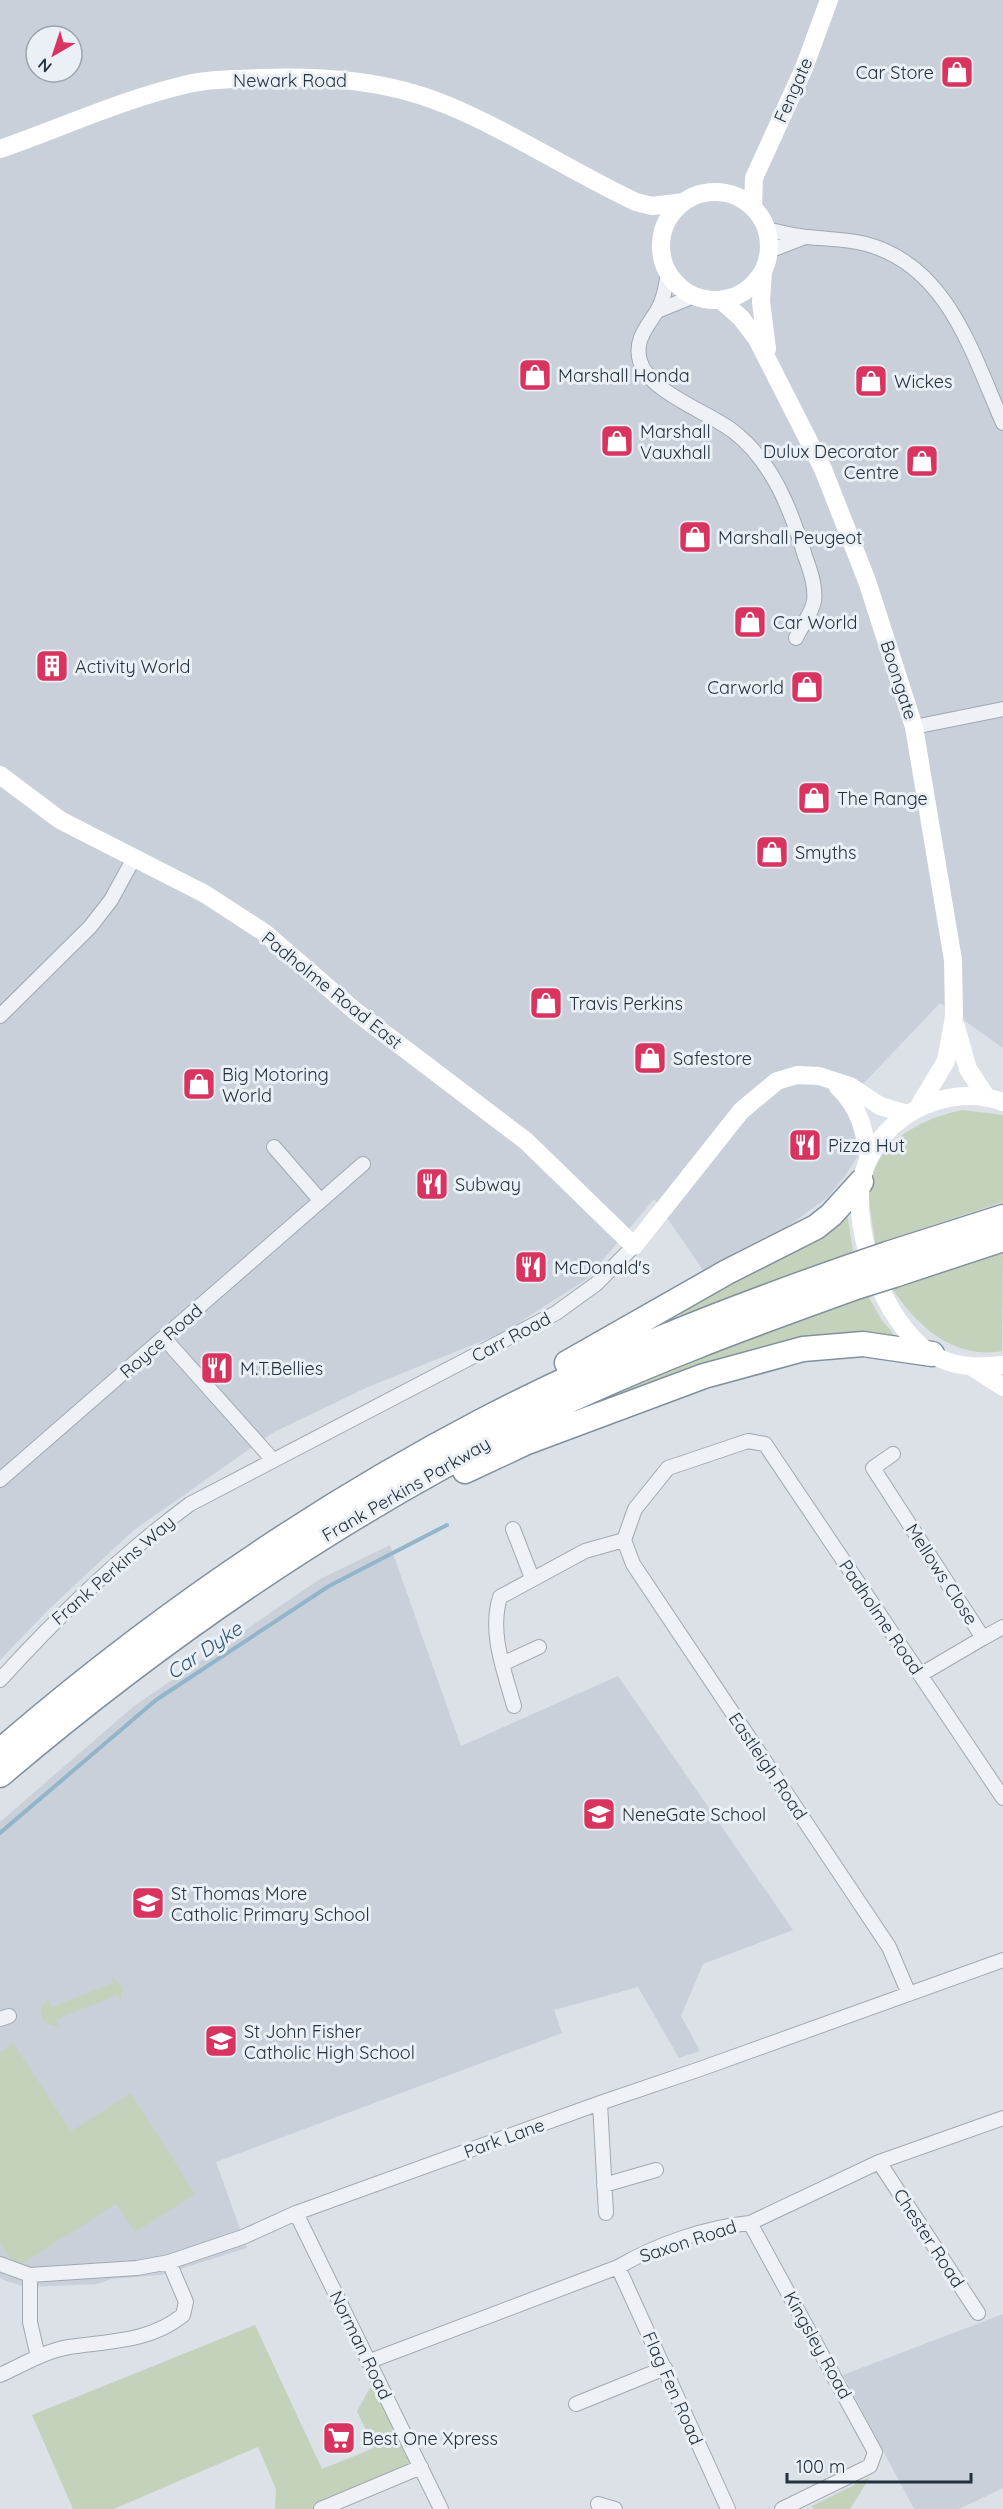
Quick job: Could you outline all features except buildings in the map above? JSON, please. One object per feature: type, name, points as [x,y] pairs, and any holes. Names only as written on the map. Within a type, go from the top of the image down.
[{"type":"highway","points":[[576,1377],[599,1366],[727,1272],[816,1227],[831,1215],[861,1182]]},
{"type":"highway","points":[[891,1264],[1003,1217]]},
{"type":"highway","points":[[891,1264],[1003,1239]]},
{"type":"highway","name":"Frank Perkins Parkway","points":[[0,1751],[175,1610],[288,1533],[395,1468],[483,1420],[523,1386],[576,1377],[599,1366],[752,1324],[855,1276],[891,1264]]},
{"type":"highway","points":[[222,1603],[276,1577],[442,1482],[527,1442],[704,1376],[803,1349],[863,1344],[932,1354]]},
{"type":"highway","name":"Frank Perkins Parkway","points":[[0,1776],[103,1690],[222,1603],[330,1531],[528,1420],[576,1377]]},
{"type":"street","name":"Fengate","points":[[753,208],[754,178],[804,68],[830,0]]},
{"type":"street","name":"Newark Road","points":[[0,149],[107,109],[187,84],[230,79],[310,76],[350,80],[403,90],[484,121],[636,202],[652,220],[662,242]]},
{"type":"street","points":[[714,192],[742,199],[753,208],[766,229],[769,251],[763,271],[746,291],[721,300],[694,296],[679,286],[668,272],[662,257],[665,226],[673,213],[693,197],[754,178]]},
{"type":"street","name":"Newark Road","points":[[636,202],[668,206],[684,202]]},
{"type":"street","points":[[766,229],[867,245],[890,254],[918,271],[941,293],[958,320],[1003,423]]},
{"type":"street","points":[[769,251],[805,237]]},
{"type":"street","name":"Boongate","points":[[763,271],[763,333],[770,363]]},
{"type":"street","points":[[668,272],[665,292],[657,311],[646,325],[638,350],[640,363],[657,386],[715,418],[748,444],[774,478],[794,520],[813,582],[814,602],[796,638]]},
{"type":"street","points":[[657,311],[694,296]]},
{"type":"street","name":"Boongate","points":[[721,300],[746,324],[770,363],[831,489],[867,581],[914,727],[953,960],[954,1017],[960,1048],[968,1069],[995,1100]]},
{"type":"street","points":[[914,727],[1003,709]]},
{"type":"street","name":"Padholme Road East","points":[[0,775],[60,820],[205,894],[265,933],[354,1011],[526,1142],[634,1246]]},
{"type":"street","points":[[0,1016],[90,927],[111,900],[134,858]]},
{"type":"street","name":"Boongate","points":[[869,1159],[889,1132],[913,1110],[946,1061],[954,1017]]},
{"type":"street","name":"Carr Road","points":[[272,1459],[555,1313],[596,1284],[634,1246],[733,1121],[764,1090],[777,1081],[797,1075],[819,1076],[850,1086],[880,1106],[913,1110]]},
{"type":"street","points":[[832,1081],[854,1102],[862,1120],[869,1159],[861,1182],[862,1222],[875,1275],[904,1328],[932,1354],[950,1362],[972,1367],[1003,1365]]},
{"type":"street","points":[[913,1110],[946,1097],[995,1100]]},
{"type":"street","points":[[274,1147],[320,1200]]},
{"type":"street","name":"Royce Road","points":[[0,1480],[363,1164]]},
{"type":"street","points":[[165,1338],[272,1459]]},
{"type":"street","points":[[972,1367],[1003,1387]]},
{"type":"street","name":"Padholme Road","points":[[624,1540],[635,1509],[668,1468],[748,1441],[756,1441],[772,1452],[1003,1798]]},
{"type":"street","name":"Mellows Close","points":[[893,1454],[873,1468],[983,1638],[920,1675]]},
{"type":"street","name":"Frank Perkins Way","points":[[0,1680],[56,1618],[141,1540],[190,1504],[272,1459]]},
{"type":"street","points":[[513,1529],[532,1578]]},
{"type":"street","points":[[514,1706],[502,1664],[494,1618],[500,1598],[532,1578],[585,1551],[624,1540]]},
{"type":"street","name":"Eastleigh Road","points":[[624,1540],[633,1564],[889,1947],[909,1994]]},
{"type":"street","points":[[983,1638],[1003,1628]]},
{"type":"street","points":[[502,1664],[539,1647]]},
{"type":"street","name":"Park Lane","points":[[0,2264],[30,2275],[137,2268],[169,2262],[243,2237],[296,2213],[1003,1960]]},
{"type":"street","points":[[600,2103],[606,2213]]},
{"type":"street","name":"Saxon Road","points":[[370,2361],[618,2267],[640,2254],[717,2229],[750,2223],[879,2163],[1003,2118]]},
{"type":"street","name":"Chester Road","points":[[879,2163],[978,2313]]},
{"type":"street","points":[[604,2185],[656,2170]]},
{"type":"street","name":"Norman Road","points":[[296,2213],[441,2509]]},
{"type":"street","name":"Kingsley Road","points":[[750,2223],[869,2438],[875,2456],[867,2468],[782,2509]]},
{"type":"street","points":[[0,2375],[38,2357],[67,2347],[116,2343],[173,2324],[183,2315],[186,2302],[169,2262]]},
{"type":"street","name":"Flag Fen Road","points":[[618,2267],[728,2509]]},
{"type":"street","points":[[30,2275],[30,2322],[38,2357]]},
{"type":"street","points":[[576,2404],[665,2368]]},
{"type":"street","points":[[321,2509],[421,2467]]},
{"type":"street","points":[[598,2504],[615,2509]]},
{"type":"shaded area","points":[[0,0],[1003,0],[1003,1048],[940,1003],[845,1103],[859,1124],[857,1157],[845,1176],[827,1198],[781,1231],[703,1270],[654,1199],[587,1279],[504,1332],[368,1387],[274,1432],[134,1530],[48,1610],[0,1660]]},
{"type":"shaded area","points":[[390,1545],[461,1746],[618,1676],[793,1930],[703,1964],[681,2016],[700,2051],[679,2058],[638,1987],[554,2010],[562,2033],[216,2162],[247,2248],[161,2275],[111,2279],[97,2284],[25,2287],[0,2278],[0,1822],[134,1706],[320,1579]]},
{"type":"shaded area","points":[[1003,2314],[1003,2488],[959,2509],[914,2509],[843,2375]]},
{"type":"green space","points":[[963,1110],[1003,1115],[1003,1202],[875,1244],[869,1198],[871,1180],[877,1163],[887,1149],[914,1128],[930,1120]]},
{"type":"green space","points":[[847,1214],[853,1251],[684,1320],[678,1311]]},
{"type":"green space","points":[[1003,1250],[1002,1351],[968,1350],[938,1337],[912,1314],[891,1287]]},
{"type":"green space","points":[[867,1294],[881,1319],[896,1337],[619,1397],[615,1389]]},
{"type":"green space","points":[[112,1977],[123,1988],[120,2001],[118,1995],[56,2019],[59,2027],[45,2023],[41,2010],[48,1999],[52,2007],[113,1983]]},
{"type":"green space","points":[[13,2043],[71,2131],[131,2093],[195,2194],[135,2232],[116,2204],[23,2263],[10,2259],[0,2243],[0,2052]]},
{"type":"green space","points":[[255,2325],[322,2469],[374,2448],[357,2411],[375,2379],[418,2465],[316,2509],[275,2509],[276,2489],[258,2447],[114,2509],[73,2509],[32,2415]]},
{"type":"green space","points":[[870,2477],[850,2509],[813,2509],[812,2506]]},
{"type":"waterway","name":"Car Dyke","points":[[0,1833],[156,1700],[329,1586],[447,1525]]},
{"type":"place","name":"Car Store","points":[[957,72]]},
{"type":"place","name":"Marshall Honda","points":[[535,375]]},
{"type":"place","name":"Wickes","points":[[871,381]]},
{"type":"place","name":"Marshall Vauxhall","points":[[617,441]]},
{"type":"place","name":"Dulux Decorator Centre","points":[[922,461]]},
{"type":"place","name":"Marshall Peugeot","points":[[695,537]]},
{"type":"place","name":"Car World","points":[[750,622]]},
{"type":"place","name":"Activity World","points":[[52,666]]},
{"type":"place","name":"Carworld","points":[[807,687]]},
{"type":"place","name":"The Range","points":[[814,798]]},
{"type":"place","name":"Smyths","points":[[772,852]]},
{"type":"place","name":"Travis Perkins","points":[[546,1003]]},
{"type":"place","name":"Safestore","points":[[650,1058]]},
{"type":"place","name":"Big Motoring World","points":[[199,1084]]},
{"type":"place","name":"Pizza Hut","points":[[805,1145]]},
{"type":"place","name":"Subway","points":[[432,1184]]},
{"type":"place","name":"McDonald's","points":[[531,1267]]},
{"type":"place","name":"M.T.Bellies","points":[[217,1368]]},
{"type":"place","name":"NeneGate School","points":[[599,1814]]},
{"type":"place","name":"St Thomas More Catholic Primary School","points":[[148,1903]]},
{"type":"place","name":"St John Fisher Catholic High School","points":[[221,2041]]},
{"type":"place","name":"Best One Xpress","points":[[339,2438]]}]
